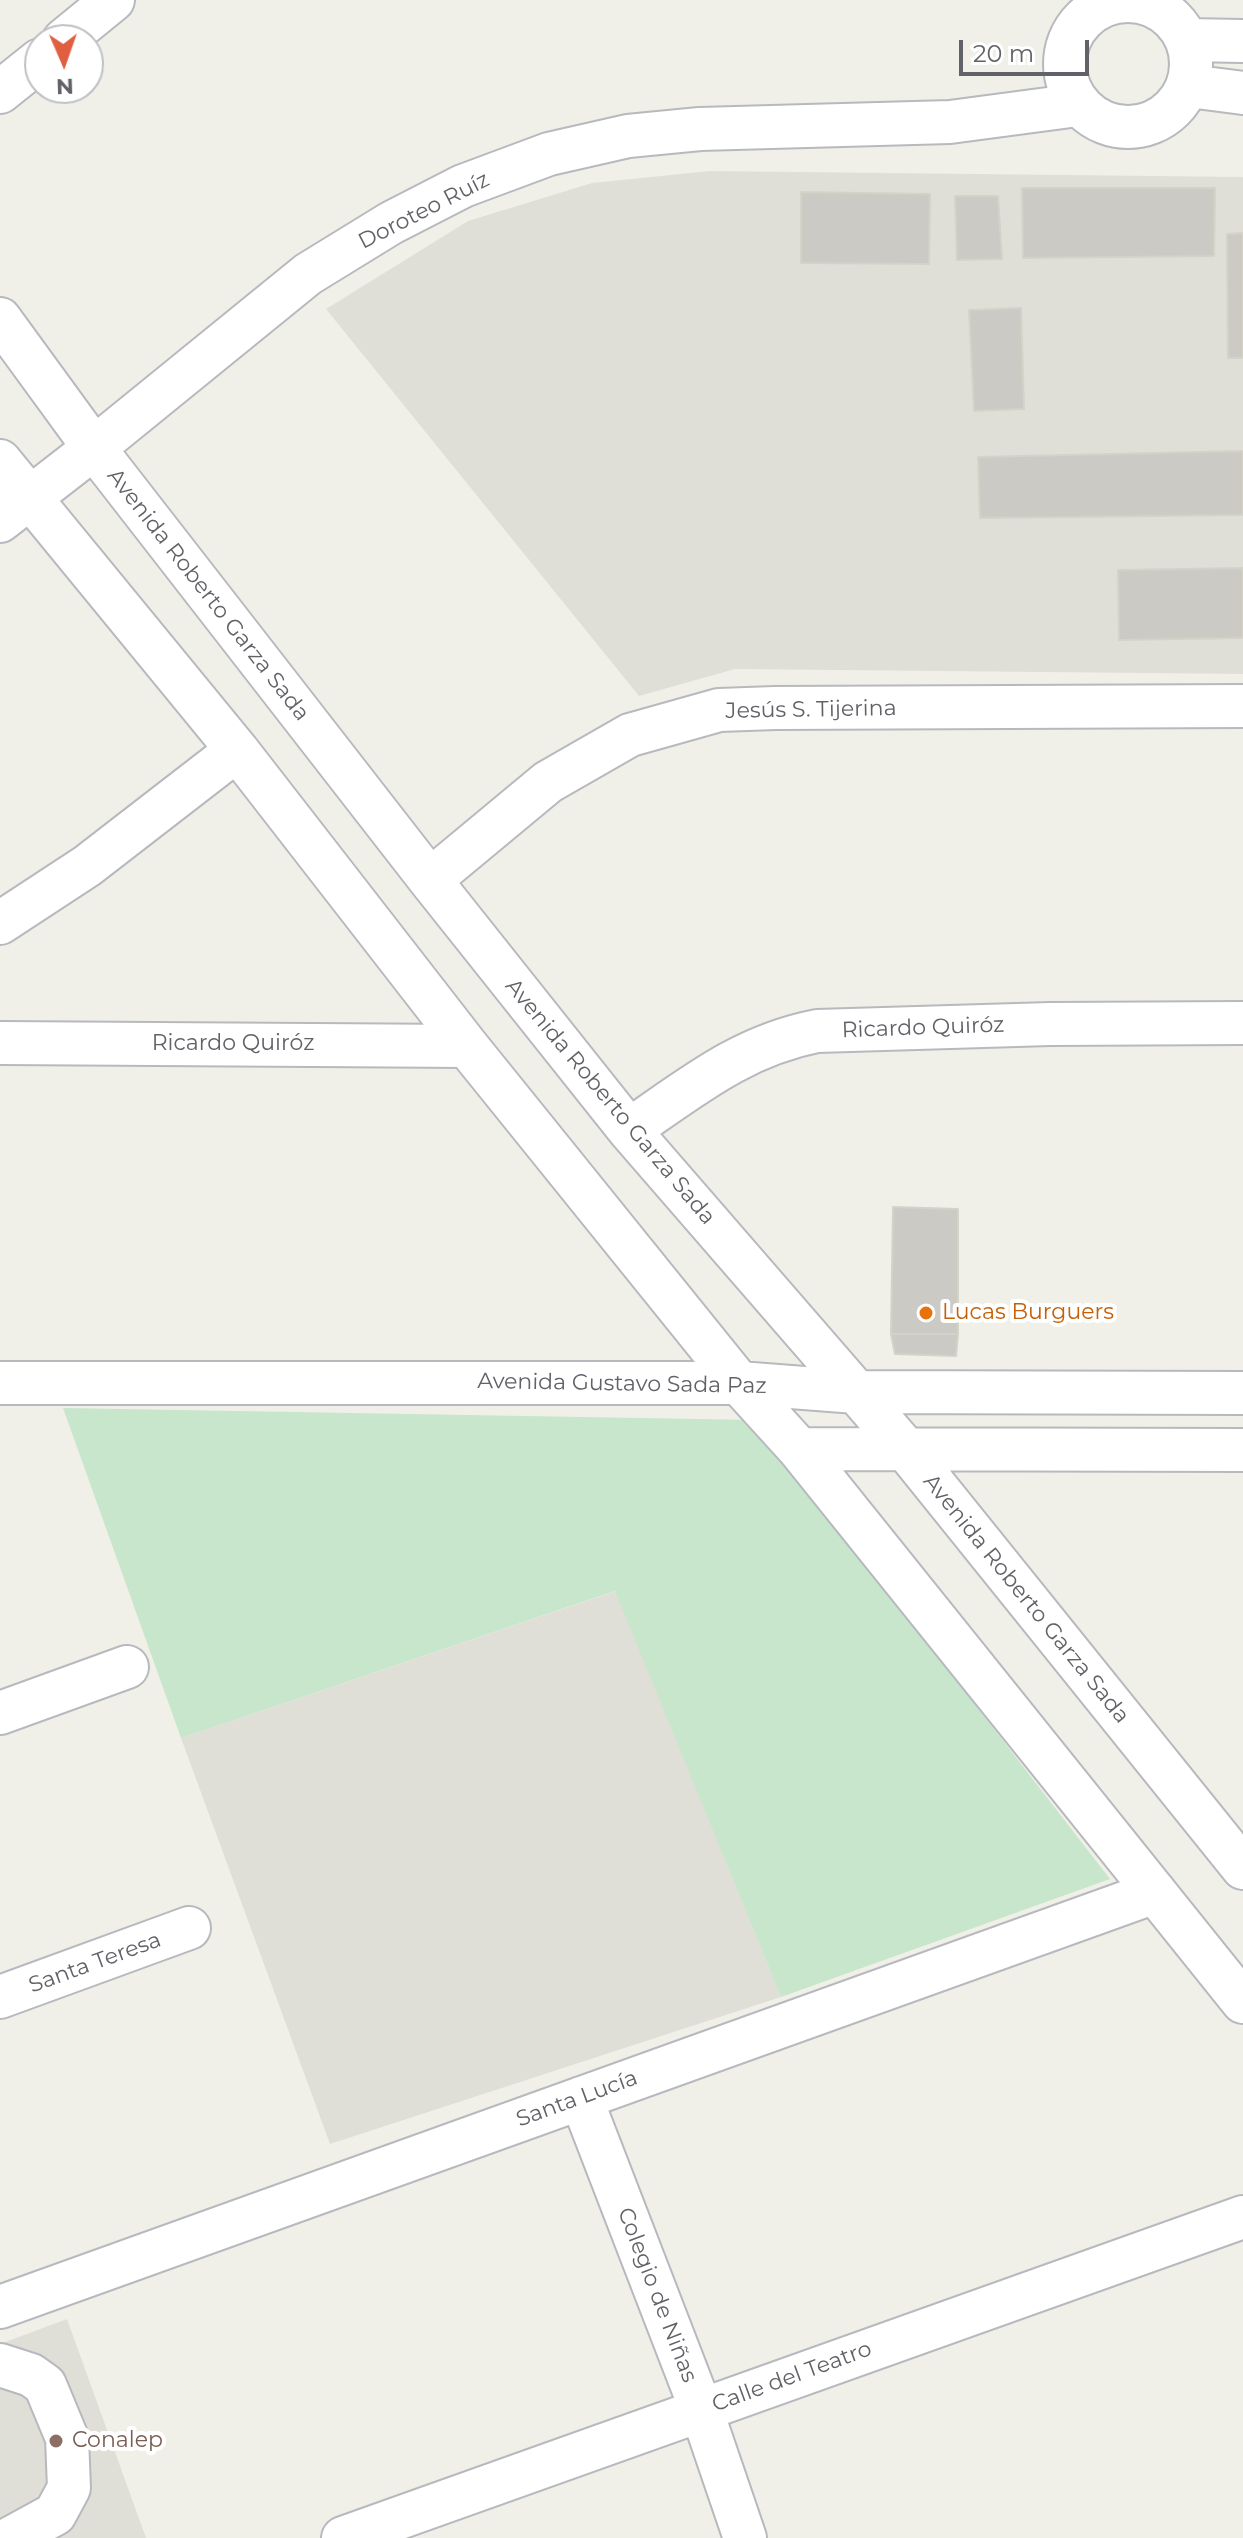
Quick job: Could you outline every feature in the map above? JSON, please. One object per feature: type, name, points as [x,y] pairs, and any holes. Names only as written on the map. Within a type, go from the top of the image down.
[{"type":"street","points":[[84,24],[113,0]]},
{"type":"street","points":[[1054,0],[1070,39]]},
{"type":"street","points":[[1171,18],[1193,63],[1189,86],[1175,108],[1153,124],[1126,128],[1100,121],[1078,105],[1067,84],[1065,61],[1070,39],[1083,20],[1102,7],[1124,1],[1146,3],[1171,18],[1243,41]]},
{"type":"street","points":[[0,92],[24,73]]},
{"type":"street","points":[[1189,86],[1243,93]]},
{"type":"street","name":"Doroteo Ruíz","points":[[15,510],[308,274],[391,223],[463,186],[549,154],[628,136],[700,129],[950,122],[1078,105]]},
{"type":"street","name":"Avenida Roberto Garza Sada","points":[[0,319],[94,448],[629,1130],[904,1447],[1243,1868]]},
{"type":"street","points":[[0,461],[15,510],[237,750],[467,1046],[739,1383],[799,1449],[1243,2002]]},
{"type":"street","name":"Jesús S. Tijerina","points":[[430,880],[548,782],[630,735],[719,710],[1243,706]]},
{"type":"street","points":[[0,923],[87,866],[237,750]]},
{"type":"street","name":"Ricardo Quiróz","points":[[629,1130],[753,1049],[785,1037],[817,1031],[1050,1024],[1243,1023]]},
{"type":"street","name":"Ricardo Quiróz","points":[[0,1043],[467,1046]]},
{"type":"street","name":"Avenida Gustavo Sada Paz","points":[[0,1383],[739,1383],[856,1392],[1243,1393]]},
{"type":"street","points":[[799,1449],[1243,1450]]},
{"type":"street","points":[[0,1713],[127,1667]]},
{"type":"street","name":"Santa Lucía","points":[[0,2307],[1155,1892]]},
{"type":"street","name":"Santa Teresa","points":[[0,1997],[189,1928]]},
{"type":"street","name":"Colegio de Niñas","points":[[581,2098],[701,2409],[745,2538]]},
{"type":"street","name":"Calle del Teatro","points":[[343,2538],[1243,2217]]},
{"type":"street","points":[[0,2365],[31,2375],[45,2385],[67,2438],[69,2488],[55,2514],[11,2538]]},
{"type":"shaded area","points":[[710,171],[1243,177],[1243,674],[735,669],[639,696],[326,309],[468,221],[592,183]]},
{"type":"shaded area","points":[[616,1591],[781,1997],[330,2144],[181,1738]]},
{"type":"shaded area","name":"Conalep","points":[[67,2319],[146,2538],[0,2538],[0,2344]]},
{"type":"green space","points":[[63,1408],[755,1420],[1110,1879],[781,1997],[615,1591],[181,1738]]},
{"type":"building","points":[[1022,188],[1215,188],[1214,256],[1023,258]]},
{"type":"building","points":[[801,192],[930,194],[929,264],[801,263]]},
{"type":"building","points":[[955,196],[998,196],[1002,259],[957,260]]},
{"type":"building","points":[[1243,233],[1243,358],[1228,358],[1227,234]]},
{"type":"building","points":[[1021,308],[1024,409],[974,411],[969,310]]},
{"type":"building","points":[[1243,451],[1243,515],[980,518],[978,457]]},
{"type":"building","points":[[1243,568],[1243,638],[1119,640],[1118,570]]},
{"type":"building","points":[[893,1207],[958,1209],[958,1334],[891,1334]]},
{"type":"building","points":[[891,1334],[958,1334],[956,1356],[895,1354]]},
{"type":"place","name":"Lucas Burguers","points":[[926,1313]]},
{"type":"place","name":"Conalep","points":[[56,2441]]}]
